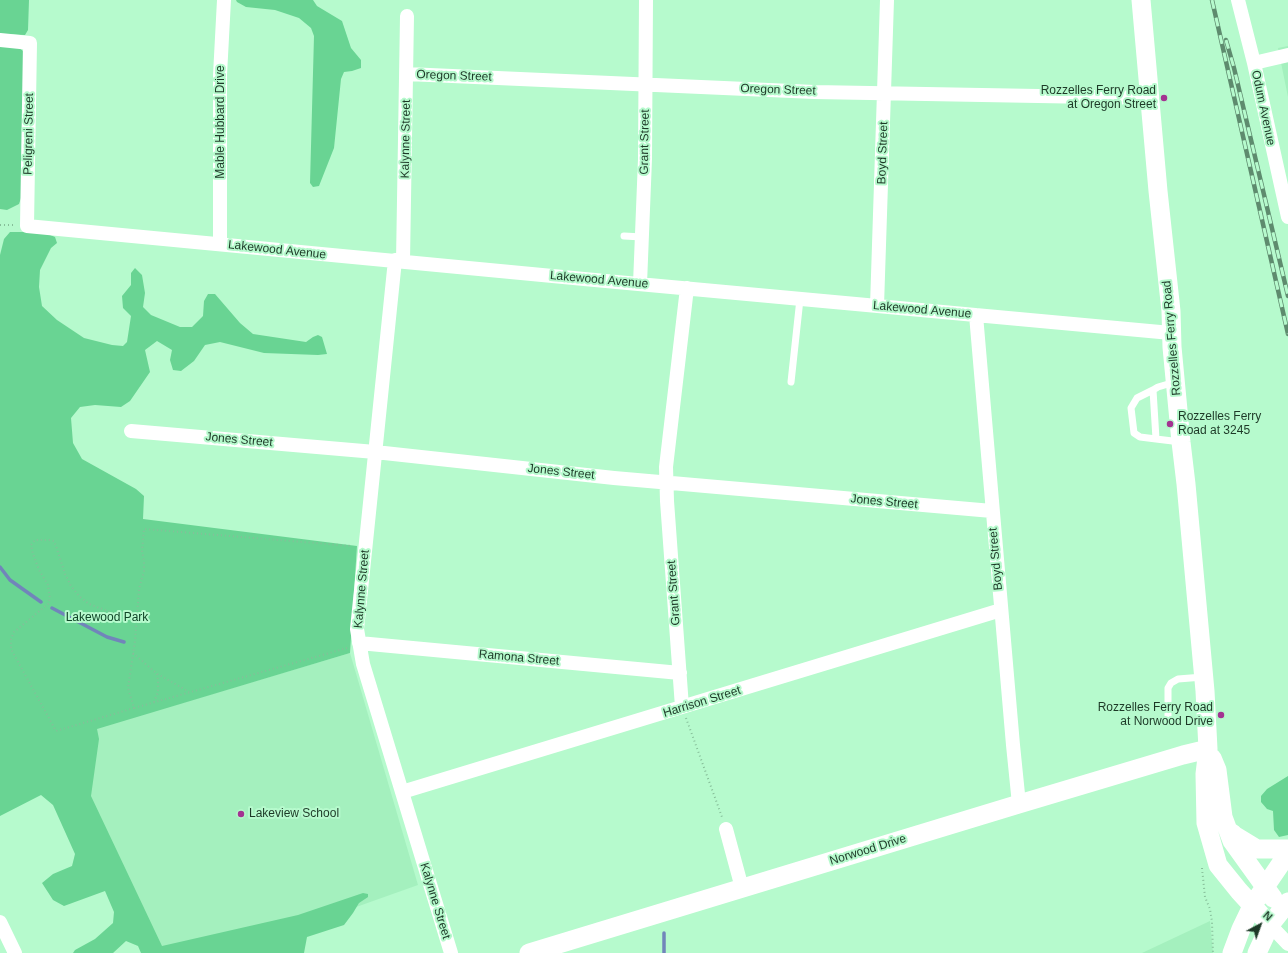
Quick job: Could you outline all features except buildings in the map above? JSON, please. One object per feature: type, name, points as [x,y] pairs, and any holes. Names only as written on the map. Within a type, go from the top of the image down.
[{"type":"street","name":"Mable Hubbard Drive","points":[[220,244],[220,76],[224,0]]},
{"type":"street","name":"Grant Street","points":[[640,284],[645,159],[646,0]]},
{"type":"street","name":"Boyd Street","points":[[877,306],[887,0]]},
{"type":"street","name":"Rozzelles Ferry Road","points":[[1141,0],[1158,191],[1171,311],[1171,333],[1175,382],[1204,677],[1208,749]]},
{"type":"street","name":"Odum Avenue","points":[[1238,0],[1254,63],[1288,217]]},
{"type":"street","name":"Kalynne Street","points":[[407,16],[407,74],[399,261],[375,452],[357,629],[363,664],[451,953]]},
{"type":"street","name":"Peligreni Street","points":[[0,40],[30,43],[27,226]]},
{"type":"street","points":[[1254,63],[1288,55]]},
{"type":"street","name":"Oregon Street","points":[[407,74],[814,92],[1150,98]]},
{"type":"street","name":"Lakewood Avenue","points":[[27,226],[1171,333]]},
{"type":"street","name":"Grant Street","points":[[682,707],[666,467],[686,288]]},
{"type":"street","name":"Boyd Street","points":[[976,315],[992,511],[1019,804]]},
{"type":"street","name":"Jones Street","points":[[131,431],[375,452],[666,482],[992,511]]},
{"type":"street","name":"Harrison Street","points":[[402,792],[1001,610]]},
{"type":"street","name":"Ramona Street","points":[[359,644],[680,673]]},
{"type":"street","points":[[1208,749],[1216,770],[1223,817],[1232,841],[1279,903]]},
{"type":"street","points":[[1208,749],[1205,774],[1206,823],[1218,865],[1252,906],[1288,944]]},
{"type":"street","name":"Norwood Drive","points":[[529,953],[1019,804],[1183,755],[1208,749]]},
{"type":"street","points":[[1223,817],[1234,835],[1257,849],[1288,849]]},
{"type":"street","points":[[726,829],[742,888]]},
{"type":"street","points":[[1279,903],[1288,853]]},
{"type":"street","points":[[1256,953],[1270,925],[1268,915],[1279,903],[1288,876]]},
{"type":"street","points":[[1252,906],[1279,903]]},
{"type":"street","points":[[1232,953],[1252,906]]},
{"type":"street","points":[[0,922],[15,953]]},
{"type":"lane","points":[[624,236],[642,237]]},
{"type":"lane","points":[[791,382],[800,299]]},
{"type":"lane","points":[[1175,382],[1158,387],[1137,398],[1131,408],[1134,433],[1140,437],[1181,442]]},
{"type":"lane","points":[[1153,390],[1156,439]]},
{"type":"lane","points":[[1168,716],[1168,688],[1171,683],[1178,679],[1204,677]]},
{"type":"path","points":[[134,708],[128,688],[137,618],[139,589],[144,571],[142,551],[144,530],[355,546]]},
{"type":"path","points":[[137,618],[113,613],[89,604],[79,596],[71,586],[65,574],[54,541],[35,540],[31,546],[33,554],[39,570],[48,585],[50,598],[48,604],[14,632],[11,640],[11,649],[56,731],[359,644]]},
{"type":"path","points":[[133,653],[156,673],[189,692]]},
{"type":"path","points":[[154,703],[158,692],[158,680],[156,673]]},
{"type":"path","points":[[682,707],[726,829]]},
{"type":"path","points":[[1201,861],[1205,897],[1210,909],[1212,922],[1213,953]]},
{"type":"shaded area","points":[[1288,46],[1288,97],[1278,48]]},
{"type":"shaded area","name":"Lakeview School","points":[[350,653],[418,885],[227,953],[163,953],[46,742]]},
{"type":"shaded area","points":[[1210,921],[1213,953],[1142,953]]},
{"type":"green space","points":[[0,0],[29,0],[28,30],[25,35],[0,34]]},
{"type":"green space","points":[[236,0],[313,0],[317,6],[342,21],[351,48],[361,60],[361,68],[344,72],[341,79],[334,148],[319,186],[313,187],[310,183],[314,36],[311,28],[299,18],[275,10],[246,7]]},
{"type":"green space","points":[[0,47],[18,47],[26,55],[23,192],[19,204],[7,210],[0,209]]},
{"type":"green space","name":"Lakewood Park","points":[[10,232],[43,232],[55,237],[57,243],[51,248],[40,270],[39,287],[42,306],[57,320],[84,338],[112,345],[123,346],[127,342],[131,316],[123,308],[122,296],[131,285],[131,273],[135,268],[142,275],[145,293],[143,307],[151,315],[180,327],[192,327],[203,316],[204,301],[208,294],[215,294],[240,323],[253,334],[306,342],[318,335],[322,337],[327,354],[264,353],[220,342],[205,345],[194,361],[181,371],[173,370],[170,360],[172,350],[157,341],[145,350],[150,372],[130,401],[121,407],[95,405],[80,407],[71,418],[73,443],[82,459],[136,489],[144,496],[143,519],[357,546],[350,653],[97,729],[99,739],[91,796],[162,946],[298,915],[363,893],[368,894],[368,897],[359,903],[344,925],[307,937],[304,953],[141,953],[138,946],[126,941],[113,953],[73,953],[75,950],[95,939],[113,923],[114,912],[105,891],[64,906],[53,900],[42,883],[53,874],[72,866],[75,854],[53,805],[41,795],[0,816],[0,255],[4,239]]},
{"type":"green space","points":[[1288,776],[1288,835],[1279,837],[1274,830],[1273,811],[1267,809],[1261,802],[1261,796],[1267,789]]},
{"type":"waterway","points":[[0,567],[10,580],[41,602]]},
{"type":"waterway","points":[[52,608],[107,637],[124,642]]},
{"type":"waterway","points":[[664,933],[664,953]]},
{"type":"railway","points":[[1212,0],[1288,334]]},
{"type":"railway","points":[[1226,40],[1288,296]]},
{"type":"place","name":"Rozzelles Ferry Road at Oregon Street","points":[[1164,98]]},
{"type":"place","name":"Rozzelles Ferry Road at 3245","points":[[1170,424]]},
{"type":"place","name":"Rozzelles Ferry Road at Norwood Drive","points":[[1221,715]]},
{"type":"place","name":"Lakeview School","points":[[241,814]]}]
